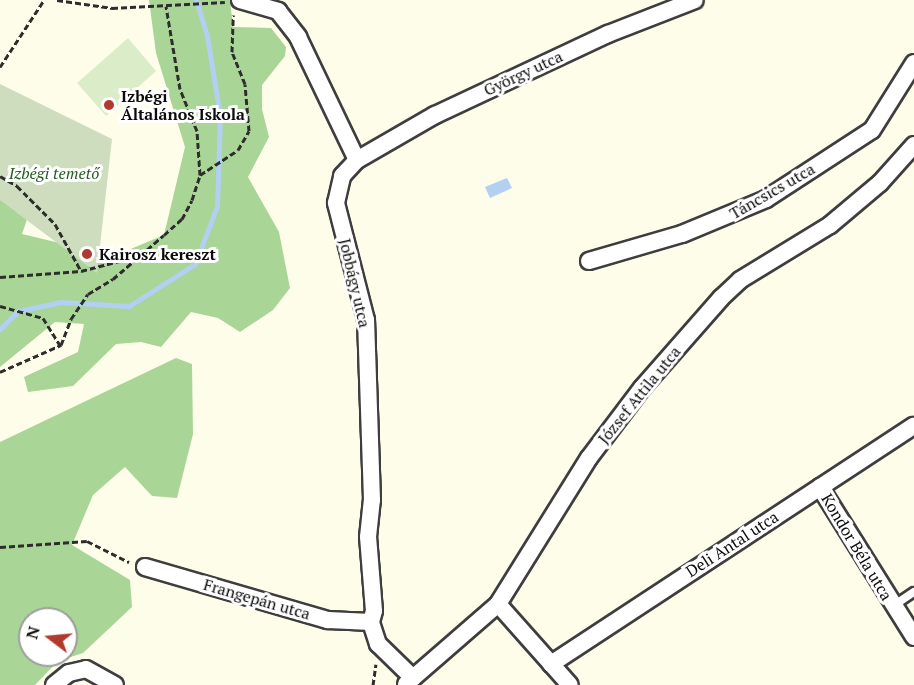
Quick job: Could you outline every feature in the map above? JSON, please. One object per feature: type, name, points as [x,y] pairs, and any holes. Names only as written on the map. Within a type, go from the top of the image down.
[{"type":"street","name":"György utca","points":[[357,160],[435,115],[544,62],[695,0]]},
{"type":"street","points":[[238,3],[278,11],[298,37],[357,160]]},
{"type":"street","name":"Táncsics utca","points":[[590,261],[723,219],[766,199],[872,130],[914,63]]},
{"type":"street","name":"József Attila utca","points":[[409,681],[498,604],[589,458],[642,388],[721,298],[740,280],[830,225],[880,183],[914,145]]},
{"type":"street","name":"Jobbágy utca","points":[[357,160],[342,176],[336,203],[366,320],[372,501],[368,537],[374,611],[371,622],[378,644],[409,681]]},
{"type":"street","name":"Deli Antal utca","points":[[551,664],[914,426]]},
{"type":"street","name":"Kondor Béla utca","points":[[820,487],[914,637]]},
{"type":"street","name":"Frangepán utca","points":[[146,567],[328,620],[371,622]]},
{"type":"street","points":[[498,604],[570,685]]},
{"type":"street","points":[[54,685],[69,673],[86,669],[115,685]]},
{"type":"lane","points":[[893,606],[914,592]]},
{"type":"path","points":[[0,67],[44,0]]},
{"type":"path","points":[[57,0],[112,8],[208,5]]},
{"type":"path","points":[[200,175],[238,150],[249,131],[250,107],[232,52],[230,30],[238,3]]},
{"type":"path","points":[[0,372],[61,345],[71,318],[88,294],[140,256],[182,219],[200,175],[197,131],[180,89],[166,6]]},
{"type":"path","points":[[0,177],[16,186],[55,224],[81,271]]},
{"type":"path","points":[[0,277],[81,271],[140,256]]},
{"type":"path","points":[[0,306],[43,318],[61,345]]},
{"type":"path","points":[[0,546],[87,541],[112,556],[146,567]]},
{"type":"green space","points":[[149,0],[230,0],[233,27],[271,28],[286,47],[285,56],[262,85],[262,109],[269,137],[248,177],[279,232],[290,288],[273,310],[240,332],[218,318],[191,312],[161,347],[141,342],[116,344],[73,386],[28,392],[24,377],[78,352],[84,324],[55,322],[0,367],[0,102],[37,190],[22,234],[114,256],[164,235],[185,147],[156,53]]},
{"type":"green space","points":[[128,38],[156,71],[106,116],[77,83]]},
{"type":"green space","name":"Izbégi temető","points":[[0,84],[112,139],[97,273],[0,200]]},
{"type":"green space","points":[[176,358],[192,364],[193,434],[177,498],[152,496],[125,467],[93,495],[72,545],[130,580],[132,607],[83,653],[78,655],[78,607],[18,607],[18,667],[52,667],[35,685],[0,685],[0,442]]},
{"type":"water","points":[[507,178],[512,188],[490,198],[485,187]]},
{"type":"waterway","points":[[0,329],[18,311],[61,302],[129,306],[195,264],[217,206],[220,116],[207,36],[196,0]]},
{"type":"place","name":"Izbégi Általános Iskola","points":[[109,105]]},
{"type":"place","name":"Kairosz kereszt","points":[[87,254]]}]
